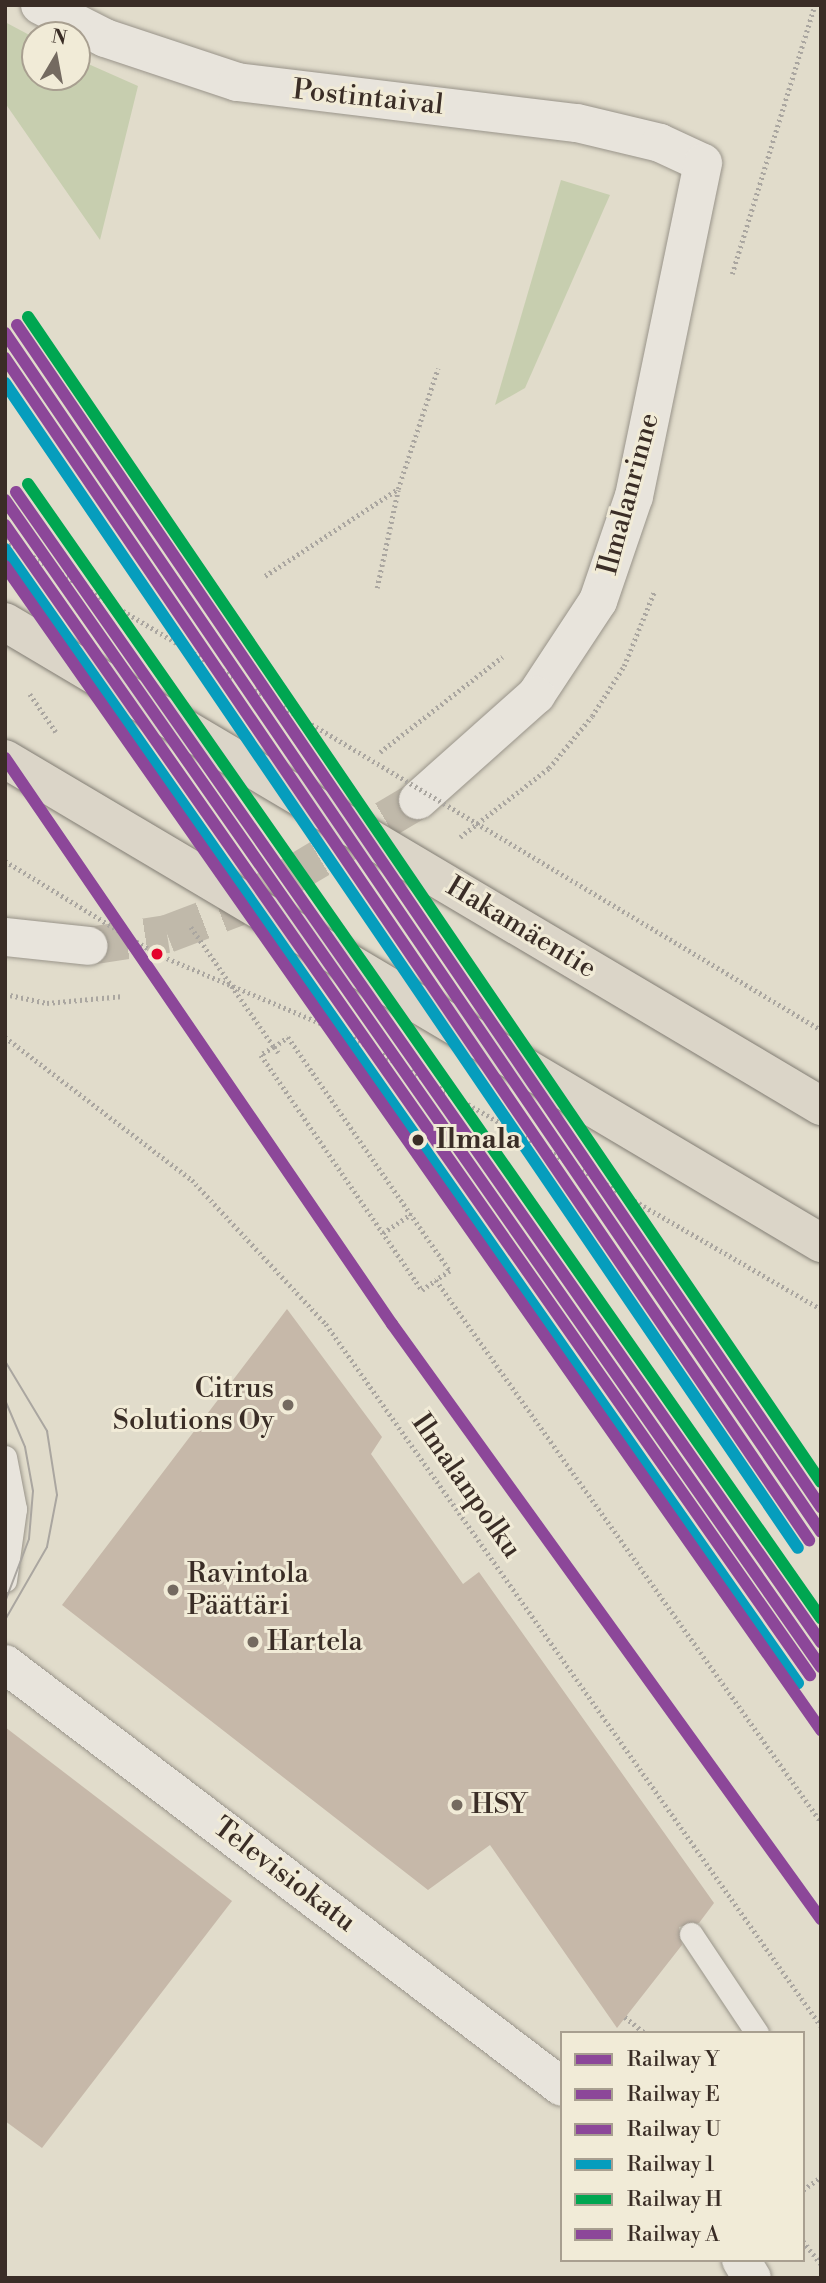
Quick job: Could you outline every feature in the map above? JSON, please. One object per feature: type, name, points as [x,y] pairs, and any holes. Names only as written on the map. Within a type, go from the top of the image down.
[{"type":"main road","name":"Hakamäentie","points":[[5,622],[821,1106]]},
{"type":"main road","points":[[5,759],[821,1243]]},
{"type":"street","name":"Postintaival","points":[[40,5],[105,37],[237,82],[577,123],[660,143],[703,163]]},
{"type":"street","name":"Ilmalanrinne","points":[[418,800],[536,695],[597,601],[634,496],[703,163]]},
{"type":"street","points":[[5,937],[89,946]]},
{"type":"street","name":"Televisiokatu","points":[[5,1664],[560,2085]]},
{"type":"street","points":[[742,2262],[752,2278]]},
{"type":"lane","points":[[5,1457],[15,1509],[5,1580]]},
{"type":"lane","points":[[691,1934],[756,2031]]},
{"type":"path","points":[[741,235],[815,5]]},
{"type":"path","points":[[377,588],[398,489],[438,368]]},
{"type":"path","points":[[265,576],[398,489]]},
{"type":"path","points":[[5,540],[821,1030]]},
{"type":"path","points":[[380,752],[434,716],[513,646]]},
{"type":"path","points":[[21,681],[61,738]]},
{"type":"path","points":[[5,861],[157,954],[349,1035],[821,1309]]},
{"type":"path","points":[[187,921],[278,1053]]},
{"type":"path","points":[[5,995],[47,1003],[124,996]]},
{"type":"path","name":"Ilmalanpolku","points":[[5,1037],[192,1180],[326,1324],[821,2026]]},
{"type":"path","points":[[288,1037],[450,1271],[422,1290],[261,1055],[274,1047],[288,1037]]},
{"type":"path","points":[[383,1233],[411,1214]]},
{"type":"path","points":[[436,1280],[821,1822]]},
{"type":"path","points":[[625,2017],[642,2031]]},
{"type":"path","points":[[805,2189],[821,2177]]},
{"type":"path","points":[[805,2244],[821,2264]]},
{"type":"green space","points":[[5,22],[21,31],[21,91],[91,91],[91,65],[138,86],[100,240],[5,103]]},
{"type":"green space","points":[[561,180],[610,195],[525,388],[495,405]]},
{"type":"building","points":[[287,1309],[382,1437],[371,1454],[463,1584],[479,1572],[714,1903],[699,1923],[679,1927],[682,1945],[617,2028],[490,1845],[428,1890],[62,1605]]},
{"type":"building","points":[[5,1727],[232,1901],[42,2148],[5,2121]]},
{"type":"tunnel","points":[[89,946],[167,934],[238,907],[418,800]]},
{"type":"tram line","points":[[5,1361],[47,1431],[57,1495],[47,1547],[5,1620]]},
{"type":"tram line","points":[[5,1400],[25,1447],[33,1491],[29,1539],[5,1602]]},
{"type":"rail line","name":"H","points":[[28,317],[821,1482]]},
{"type":"rail line","name":"U","points":[[17,325],[821,1507]]},
{"type":"rail line","name":"Y","points":[[5,333],[821,1532]]},
{"type":"rail line","name":"E","points":[[5,358],[809,1540]]},
{"type":"rail line","name":"1","points":[[5,383],[798,1548]]},
{"type":"rail line","name":"H","points":[[28,484],[821,1618]]},
{"type":"rail line","name":"U","points":[[16,492],[821,1642]]},
{"type":"rail line","name":"Y","points":[[5,500],[821,1667]]},
{"type":"rail line","name":"E","points":[[5,525],[810,1675]]},
{"type":"rail line","name":"1","points":[[5,549],[798,1683]]},
{"type":"rail line","name":"A","points":[[5,566],[821,1730]]},
{"type":"rail line","name":"A","points":[[5,758],[392,1324],[821,1919]]},
{"type":"place","name":"Ilmala","points":[[418,1140]]},
{"type":"place","name":"Citrus Solutions Oy","points":[[288,1405]]},
{"type":"place","name":"Ravintola Päättäri","points":[[173,1590]]},
{"type":"place","name":"Hartela","points":[[253,1642]]},
{"type":"place","name":"HSY","points":[[457,1805]]}]
